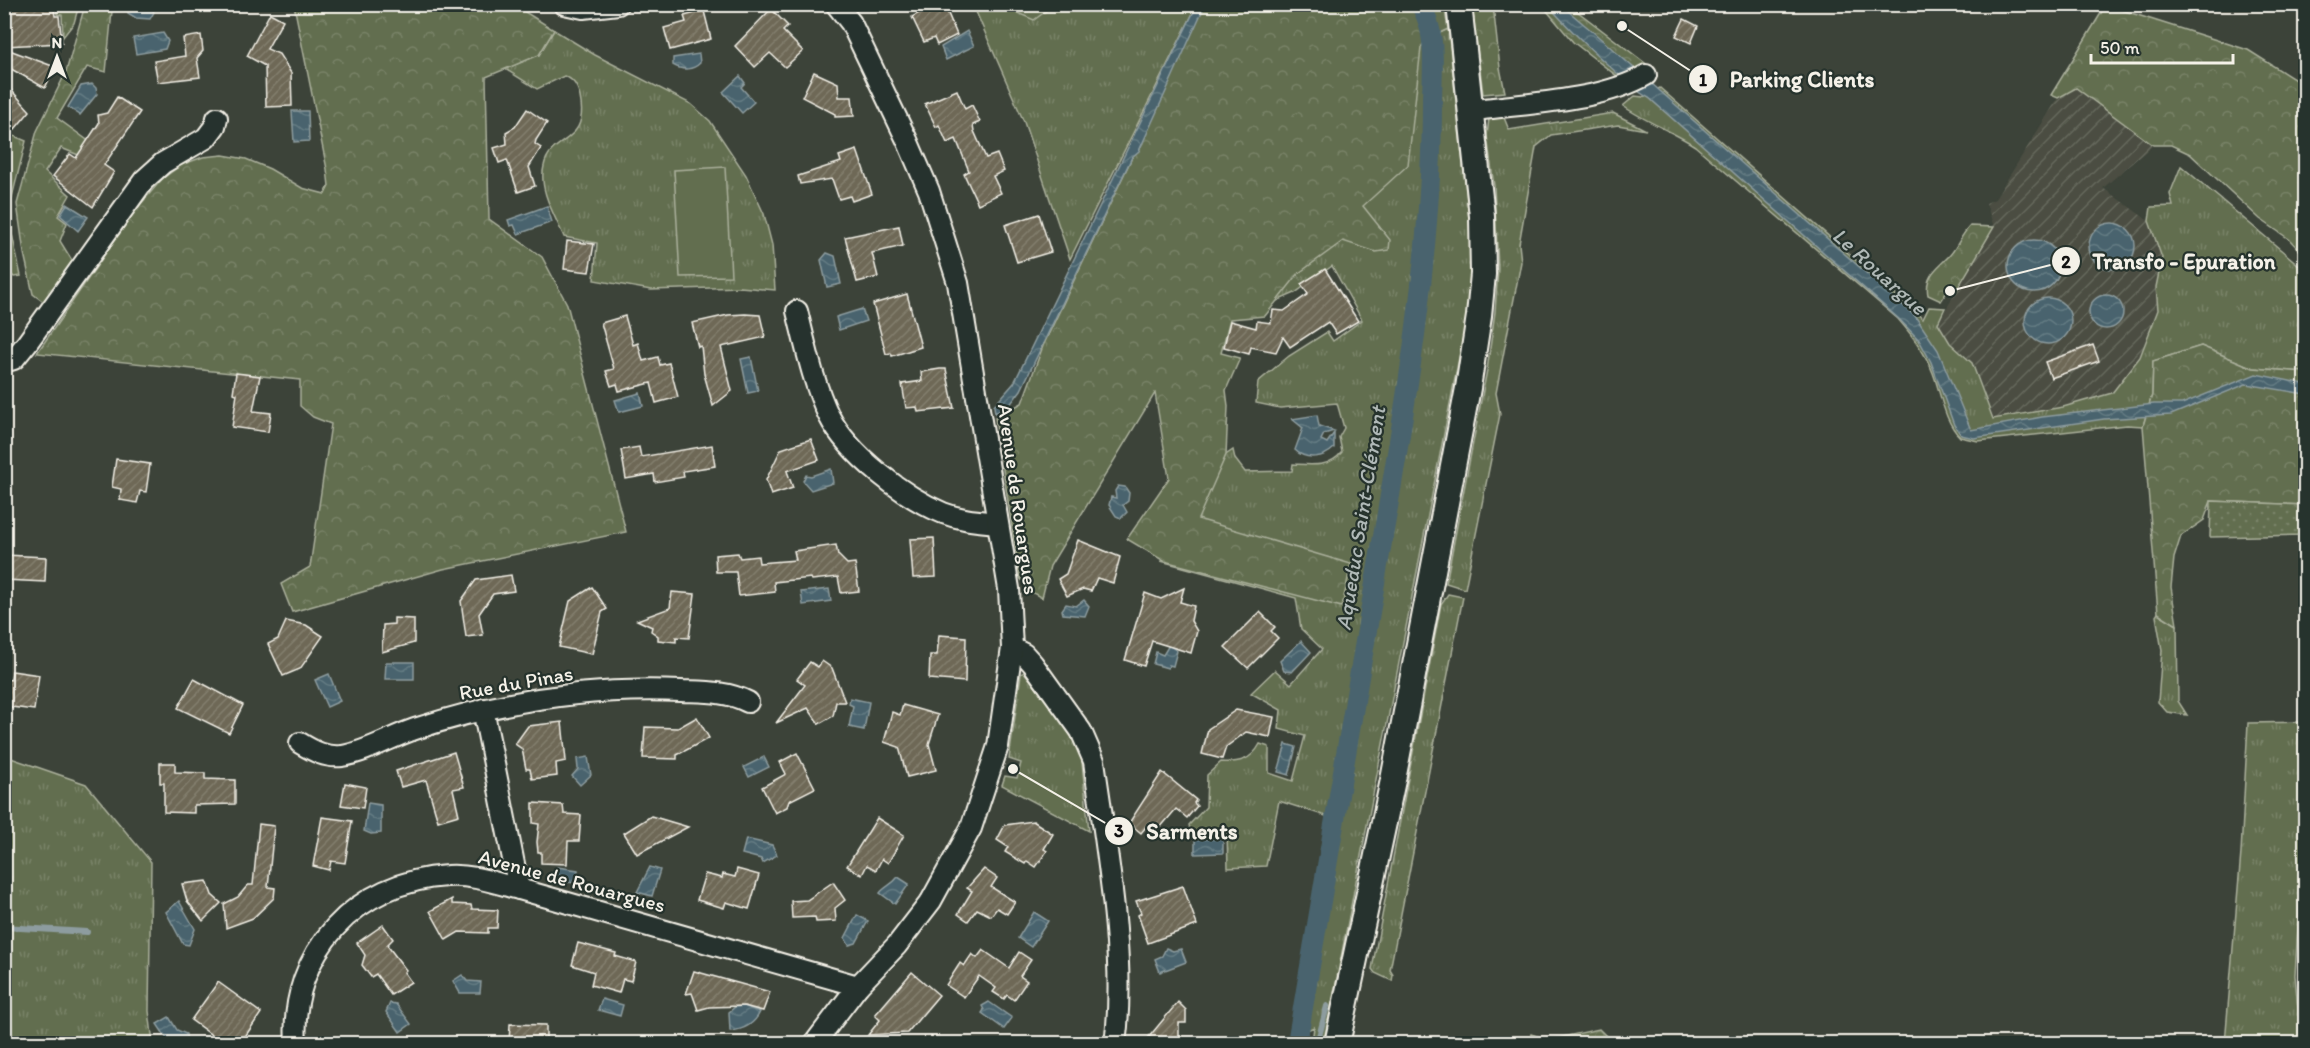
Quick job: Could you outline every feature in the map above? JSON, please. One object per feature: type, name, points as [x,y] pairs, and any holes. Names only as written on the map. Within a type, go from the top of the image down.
[{"type":"street","points":[[564,4],[583,8],[618,4]]},
{"type":"street","name":"Avenue de Rouargues","points":[[814,1044],[858,986],[897,945],[932,901],[971,828],[999,746],[1012,648],[1009,589],[968,329],[945,242],[929,191],[885,92],[851,23],[836,4]]},
{"type":"street","points":[[1339,1038],[1393,780],[1474,357],[1483,274],[1483,245],[1480,190],[1469,111],[1459,4]]},
{"type":"street","points":[[1469,111],[1604,93],[1628,86],[1646,75]]},
{"type":"street","points":[[4,362],[14,359],[27,343],[144,180],[163,163],[206,138],[215,126],[217,118]]},
{"type":"street","points":[[796,311],[819,393],[830,418],[852,446],[881,476],[927,505],[971,521],[997,523]]},
{"type":"street","points":[[1012,648],[1033,664],[1081,731],[1094,761],[1116,958],[1118,1024],[1115,1044]]},
{"type":"street","name":"Rue du Pinas","points":[[300,743],[318,754],[341,756],[415,729],[483,710],[541,699],[657,690],[714,692],[734,695],[748,702]]},
{"type":"street","points":[[483,710],[519,889]]},
{"type":"street","name":"Avenue de Rouargues","points":[[296,1044],[300,991],[311,959],[335,927],[363,903],[399,886],[448,876],[466,876],[519,889],[858,986]]},
{"type":"shaded area","points":[[2076,88],[2153,145],[2103,188],[2149,221],[2162,258],[2156,287],[2158,310],[2140,357],[2112,393],[2063,406],[1994,419],[1973,363],[1951,343],[1938,323],[1994,227],[1986,203],[1995,199],[2058,98]]},
{"type":"green space","points":[[992,4],[1054,5],[1034,20],[1008,9],[994,9]]},
{"type":"green space","points":[[56,5],[79,5],[74,23],[63,37],[62,15],[57,14]]},
{"type":"green space","points":[[85,5],[116,5],[112,11],[106,72],[87,67],[57,118],[94,145],[86,158],[61,148],[45,172],[70,195],[58,216],[67,223],[60,241],[73,262],[45,303],[33,294],[17,204],[37,131],[66,72]]},
{"type":"green space","points":[[294,5],[514,5],[554,30],[539,55],[486,77],[489,219],[542,257],[567,304],[626,532],[443,569],[292,612],[281,584],[310,567],[331,424],[313,417],[300,406],[300,380],[37,353],[134,212],[162,179],[181,165],[203,157],[223,155],[246,159],[270,169],[302,188],[325,194],[329,186],[327,169]]},
{"type":"green space","points":[[973,5],[1197,5],[1070,259],[1024,122]]},
{"type":"green space","points":[[1204,5],[1444,5],[1448,29],[1425,40],[1421,48],[1408,165],[1363,206],[1390,240],[1389,250],[1376,252],[1343,241],[1299,273],[1265,316],[1230,319],[1221,353],[1240,358],[1226,390],[1228,406],[1226,455],[1198,519],[1351,564],[1342,607],[1164,561],[1127,539],[1169,478],[1155,393],[1050,566],[1042,598],[1031,592],[1020,578],[995,418],[1022,403],[1043,346]]},
{"type":"green space","points":[[1472,5],[1493,5],[1505,92],[1483,94]]},
{"type":"green space","points":[[1542,5],[1569,5],[1645,63],[1622,80],[1573,42]]},
{"type":"green space","points":[[2106,5],[2248,50],[2305,86],[2305,256],[2289,239],[2260,219],[2190,154],[2171,145],[2153,145],[2076,88],[2058,98],[2051,95]]},
{"type":"green space","points":[[1448,29],[1472,247],[1468,312],[1332,1003],[1323,1043],[1312,1043],[1314,1027],[1296,1035],[1327,865],[1329,817],[1279,801],[1266,866],[1228,868],[1227,833],[1191,833],[1189,825],[1206,807],[1207,775],[1221,762],[1244,760],[1260,744],[1269,747],[1269,773],[1293,781],[1305,736],[1279,729],[1281,710],[1251,693],[1275,670],[1291,684],[1322,649],[1301,629],[1296,598],[1161,561],[1196,494],[1217,461],[1233,450],[1235,459],[1245,472],[1292,471],[1293,464],[1326,463],[1342,452],[1339,437],[1344,428],[1337,403],[1280,408],[1256,403],[1258,382],[1289,356],[1327,332],[1333,341],[1362,320],[1332,266],[1295,293],[1247,314],[1425,40]]},
{"type":"green space","points":[[554,30],[595,55],[691,104],[710,121],[746,175],[764,214],[772,245],[775,290],[740,287],[651,290],[594,280],[597,243],[564,237],[548,202],[543,184],[544,166],[548,156],[575,132],[579,124],[582,112],[578,90],[573,81],[564,76],[537,89],[505,69],[539,55]]},
{"type":"green space","points":[[1660,88],[1923,319],[1929,307],[1945,308],[1938,323],[1950,343],[1972,363],[1993,419],[2063,407],[2112,393],[2140,357],[2158,310],[2156,287],[2162,258],[2149,221],[2151,207],[2173,206],[2170,194],[2181,166],[2305,270],[2305,372],[2253,368],[2201,346],[2153,361],[2152,395],[2143,426],[2127,425],[1978,441],[1960,437],[1950,423],[1926,358],[1914,338],[1898,319],[1695,146],[1623,106],[1635,96],[1643,97]]},
{"type":"green space","points":[[1613,113],[1646,130],[1618,125],[1551,135],[1536,147],[1519,244],[1521,262],[1496,393],[1500,414],[1465,589],[1446,583],[1487,370],[1495,312],[1498,268],[1494,186],[1487,136],[1489,118],[1503,115],[1509,130]]},
{"type":"green space","points":[[14,136],[26,141],[11,201],[12,234],[21,276],[14,277],[4,268],[5,152],[7,141]]},
{"type":"green space","points":[[725,167],[731,276],[680,277],[674,170]]},
{"type":"green space","points":[[1970,226],[1994,227],[1956,291],[1950,287],[1941,301],[1928,295],[1930,277],[1953,252]]},
{"type":"green space","points":[[2201,346],[2253,368],[2305,372],[2305,505],[2211,501],[2204,520],[2181,536],[2174,558],[2171,587],[2177,625],[2158,613],[2143,426],[2152,395],[2153,361]]},
{"type":"green space","points":[[2211,501],[2305,505],[2305,535],[2210,537]]},
{"type":"green space","points":[[1448,594],[1463,597],[1390,970],[1393,975],[1392,981],[1375,973],[1372,969],[1441,604]]},
{"type":"green space","points":[[2158,613],[2177,625],[2178,701],[2187,715],[2167,712],[2158,702],[2162,650],[2156,616]]},
{"type":"green space","points":[[1024,672],[1061,719],[1081,753],[1089,831],[1002,785],[1005,776],[1017,778],[1021,763],[1009,759],[1021,674]]},
{"type":"green space","points":[[2305,722],[2306,800],[2295,975],[2301,1043],[2225,1043],[2241,853],[2248,723]]},
{"type":"green space","points":[[5,756],[86,784],[151,862],[149,1011],[153,1043],[5,1043]]},
{"type":"green space","points":[[1599,1029],[1609,1039],[1604,1043],[1529,1043],[1531,1034],[1549,1040]]},
{"type":"water","points":[[127,4],[149,6],[154,12],[150,19],[136,18],[128,13]]},
{"type":"water","points":[[1197,5],[1205,5],[1139,151],[1132,157],[1021,390],[1009,406],[995,413],[994,406],[1014,383]]},
{"type":"water","points":[[1548,5],[1561,5],[1592,31],[1915,316],[1938,350],[1971,430],[2042,417],[2154,404],[2182,404],[2256,374],[2305,384],[2305,394],[2246,384],[2171,415],[2104,419],[1974,438],[1961,435],[1954,425],[1931,362],[1919,340],[1900,320],[1649,98],[1628,83],[1577,36]]},
{"type":"water","points":[[967,31],[974,46],[946,60],[941,47]]},
{"type":"water","points":[[163,33],[168,41],[165,49],[136,54],[133,38]]},
{"type":"water","points":[[699,54],[700,63],[694,67],[684,69],[673,65],[673,58]]},
{"type":"water","points":[[740,76],[745,83],[741,87],[754,102],[742,113],[723,92]]},
{"type":"water","points":[[92,84],[97,94],[80,115],[68,107],[81,86]]},
{"type":"water","points":[[292,111],[308,111],[309,141],[294,142]]},
{"type":"water","points":[[67,204],[88,217],[78,231],[60,215]]},
{"type":"water","points":[[547,206],[552,222],[518,234],[514,225],[510,226],[508,220]]},
{"type":"water","points":[[2112,223],[2128,230],[2135,246],[2128,262],[2112,269],[2096,262],[2089,246],[2096,230]]},
{"type":"water","points":[[2029,240],[2039,240],[2049,244],[2056,251],[2060,266],[2056,281],[2049,288],[2039,292],[2029,292],[2019,288],[2012,281],[2008,271],[2008,261],[2012,251],[2019,244]]},
{"type":"water","points":[[827,253],[835,256],[841,284],[827,287],[821,260]]},
{"type":"water","points":[[2106,295],[2118,300],[2123,312],[2118,324],[2106,329],[2094,324],[2089,312],[2094,300]]},
{"type":"water","points":[[2048,298],[2064,305],[2071,321],[2064,337],[2048,344],[2032,337],[2025,321],[2032,305]]},
{"type":"water","points":[[862,309],[866,321],[839,330],[836,317]]},
{"type":"water","points":[[751,357],[758,391],[748,393],[741,359]]},
{"type":"water","points":[[640,393],[643,406],[619,412],[615,400]]},
{"type":"water","points":[[1317,415],[1319,426],[1334,431],[1324,434],[1321,440],[1327,443],[1334,433],[1334,448],[1320,456],[1304,456],[1295,450],[1303,428],[1292,419]]},
{"type":"water","points":[[831,469],[833,483],[811,490],[803,481],[806,475],[811,476]]},
{"type":"water","points":[[1118,486],[1125,487],[1129,493],[1128,501],[1123,505],[1127,512],[1121,518],[1116,516],[1109,505],[1111,497],[1116,498],[1115,491]]},
{"type":"water","points":[[829,589],[831,601],[803,605],[801,592]]},
{"type":"water","points":[[1084,600],[1089,606],[1085,616],[1063,614],[1062,610],[1066,604],[1076,606]]},
{"type":"water","points":[[1301,641],[1311,652],[1292,672],[1284,671],[1280,661]]},
{"type":"water","points":[[1169,645],[1177,651],[1173,666],[1169,665],[1168,668],[1153,664],[1156,652],[1163,655]]},
{"type":"water","points":[[386,662],[414,662],[414,679],[385,679]]},
{"type":"water","points":[[329,674],[340,701],[327,707],[315,680]]},
{"type":"water","points":[[850,698],[869,702],[864,730],[849,727],[853,706],[849,704]]},
{"type":"water","points":[[1286,744],[1296,747],[1289,775],[1278,772]]},
{"type":"water","points":[[588,757],[591,775],[580,785],[572,776],[578,769],[577,759]]},
{"type":"water","points":[[764,757],[769,767],[749,777],[744,767]]},
{"type":"water","points":[[368,803],[381,805],[381,833],[371,834],[364,831]]},
{"type":"water","points":[[746,839],[772,845],[777,855],[763,863],[761,859],[742,854]]},
{"type":"water","points":[[1195,839],[1223,839],[1223,853],[1195,854]]},
{"type":"water","points":[[557,867],[578,870],[577,883],[554,881],[551,875]]},
{"type":"water","points":[[650,867],[660,870],[652,896],[637,892]]},
{"type":"water","points":[[898,877],[909,884],[895,904],[880,893]]},
{"type":"water","points":[[179,901],[195,929],[189,945],[183,944],[166,912]]},
{"type":"water","points":[[1034,912],[1048,921],[1031,947],[1018,938]]},
{"type":"water","points":[[857,915],[868,921],[856,943],[849,945],[845,938]]},
{"type":"water","points":[[1166,948],[1173,951],[1181,949],[1186,962],[1160,972],[1155,959],[1162,956]]},
{"type":"water","points":[[462,975],[467,981],[481,982],[480,993],[460,993],[453,981]]},
{"type":"water","points":[[602,999],[623,1005],[620,1016],[598,1010]]},
{"type":"water","points":[[989,1002],[1012,1018],[1004,1029],[982,1013],[984,1010],[982,1006]]},
{"type":"water","points":[[390,1003],[396,1004],[411,1024],[400,1032],[386,1012]]},
{"type":"water","points":[[744,1006],[760,1012],[748,1026],[730,1031],[729,1012],[735,1007]]},
{"type":"water","points":[[169,1017],[177,1030],[186,1034],[187,1043],[169,1042],[157,1024]]},
{"type":"building","points":[[9,4],[53,4],[55,16],[59,16],[62,43],[5,46],[6,30],[10,30]]},
{"type":"building","points":[[925,4],[944,4],[957,35],[937,45],[934,38],[924,42],[912,17],[926,9]]},
{"type":"building","points":[[771,9],[788,26],[783,31],[803,51],[785,67],[770,53],[755,67],[735,46]]},
{"type":"building","points":[[704,11],[711,39],[670,50],[664,28],[686,22],[684,16]]},
{"type":"building","points":[[270,13],[283,20],[267,49],[279,54],[291,73],[292,106],[266,107],[265,66],[247,56]]},
{"type":"building","points":[[1684,19],[1698,26],[1691,43],[1676,36]]},
{"type":"building","points":[[201,35],[203,51],[197,58],[200,77],[158,82],[154,61],[185,56],[183,38]]},
{"type":"building","points":[[4,48],[55,67],[45,88],[4,65]]},
{"type":"building","points":[[814,72],[838,83],[839,97],[852,97],[854,116],[835,117],[835,114],[802,97]]},
{"type":"building","points":[[5,83],[30,111],[5,141]]},
{"type":"building","points":[[957,90],[965,109],[972,105],[980,122],[973,125],[974,131],[986,158],[997,154],[1004,171],[993,176],[1001,193],[978,204],[964,174],[969,171],[956,139],[947,143],[939,125],[936,127],[925,104]]},
{"type":"building","points":[[117,97],[140,112],[104,165],[114,172],[93,207],[53,176],[70,154],[76,158],[99,123],[98,115],[107,113]]},
{"type":"building","points":[[527,109],[547,123],[535,144],[541,148],[529,167],[535,186],[518,192],[507,160],[499,163],[494,148],[507,144],[506,132],[515,127]]},
{"type":"building","points":[[857,150],[872,194],[852,201],[850,196],[839,199],[832,179],[800,184],[798,176],[841,162],[839,156]]},
{"type":"building","points":[[1039,214],[1051,252],[1017,262],[1005,225]]},
{"type":"building","points":[[899,226],[903,246],[872,253],[878,277],[857,282],[845,237]]},
{"type":"building","points":[[567,241],[594,244],[589,272],[564,269]]},
{"type":"building","points":[[1325,269],[1358,321],[1336,334],[1328,322],[1290,347],[1283,337],[1276,352],[1251,347],[1249,354],[1224,347],[1230,321],[1256,328],[1257,321],[1271,323],[1273,310],[1284,311],[1308,294],[1301,284]]},
{"type":"building","points":[[907,294],[921,347],[892,356],[891,353],[886,354],[873,304]]},
{"type":"building","points":[[728,315],[760,315],[765,337],[721,347],[732,391],[713,406],[704,374],[701,346],[698,347],[692,323]]},
{"type":"building","points":[[625,316],[633,345],[638,343],[643,361],[658,357],[660,365],[669,363],[678,397],[656,403],[651,383],[619,391],[617,384],[611,386],[606,371],[614,369],[601,323]]},
{"type":"building","points":[[2093,345],[2099,361],[2051,378],[2045,362]]},
{"type":"building","points":[[946,369],[954,408],[918,412],[917,407],[906,408],[902,384],[922,381],[921,372]]},
{"type":"building","points":[[236,373],[260,376],[253,411],[271,413],[268,432],[232,427],[237,394],[233,393]]},
{"type":"building","points":[[811,439],[819,460],[787,471],[793,488],[771,495],[766,480],[781,449]]},
{"type":"building","points":[[712,445],[715,466],[683,471],[684,477],[655,482],[654,474],[626,479],[621,450],[639,447],[641,457]]},
{"type":"building","points":[[116,459],[150,464],[146,492],[140,491],[137,503],[120,500],[121,489],[112,487]]},
{"type":"building","points":[[934,538],[936,577],[913,578],[910,539]]},
{"type":"building","points":[[1078,540],[1120,557],[1113,583],[1097,578],[1091,591],[1083,589],[1067,596],[1058,579],[1066,574]]},
{"type":"building","points":[[836,545],[838,555],[847,564],[855,563],[859,591],[841,593],[838,577],[812,580],[811,578],[774,582],[775,592],[739,596],[736,572],[716,572],[715,555],[738,553],[740,558],[758,556],[759,563],[796,560],[794,551]]},
{"type":"building","points":[[4,555],[46,557],[45,582],[4,580]]},
{"type":"building","points":[[511,575],[514,591],[493,594],[479,614],[483,635],[466,637],[461,601],[476,580]]},
{"type":"building","points":[[592,587],[607,609],[602,612],[592,654],[559,647],[570,601]]},
{"type":"building","points":[[1184,588],[1180,602],[1194,606],[1191,621],[1197,631],[1191,653],[1152,641],[1144,666],[1125,660],[1145,593],[1161,599]]},
{"type":"building","points":[[672,592],[695,594],[689,638],[676,637],[676,642],[658,640],[658,636],[651,631],[652,627],[637,620],[670,608]]},
{"type":"building","points":[[1260,612],[1275,627],[1271,631],[1278,638],[1248,668],[1225,647]]},
{"type":"building","points":[[394,618],[414,619],[414,643],[382,652],[383,625],[394,624]]},
{"type":"building","points":[[286,621],[306,625],[323,636],[300,669],[283,676],[268,644],[278,639]]},
{"type":"building","points":[[939,635],[966,637],[965,682],[929,679],[930,655],[937,655]]},
{"type":"building","points":[[822,661],[832,668],[845,702],[836,702],[833,716],[819,724],[808,708],[776,723],[805,685],[797,679],[810,662],[818,667]]},
{"type":"building","points":[[12,671],[39,675],[34,710],[4,706],[4,679],[11,680]]},
{"type":"building","points":[[194,679],[243,705],[229,733],[178,708]]},
{"type":"building","points":[[903,705],[938,715],[929,744],[936,770],[907,777],[899,747],[884,742],[892,712],[900,715]]},
{"type":"building","points":[[1236,710],[1274,717],[1270,737],[1246,732],[1226,747],[1222,759],[1202,754],[1208,729]]},
{"type":"building","points":[[697,717],[709,738],[677,755],[677,759],[643,758],[645,727],[678,728]]},
{"type":"building","points":[[562,722],[566,761],[556,763],[557,776],[532,779],[530,769],[526,769],[522,749],[515,744],[528,726]]},
{"type":"building","points":[[454,752],[464,787],[453,789],[459,815],[438,821],[426,780],[401,787],[396,771]]},
{"type":"building","points":[[797,753],[815,788],[789,801],[787,807],[775,813],[762,787],[786,774],[780,762]]},
{"type":"building","points":[[160,763],[175,763],[175,772],[205,773],[205,779],[235,780],[235,804],[194,805],[194,813],[164,812],[164,783],[160,783]]},
{"type":"building","points":[[1162,772],[1196,800],[1194,803],[1197,806],[1187,818],[1176,809],[1159,829],[1150,822],[1141,833],[1129,823]]},
{"type":"building","points":[[345,783],[366,787],[363,808],[341,805]]},
{"type":"building","points":[[533,803],[563,805],[564,814],[581,815],[579,841],[568,841],[567,864],[541,863],[541,852],[538,852],[537,842],[539,824],[533,823]]},
{"type":"building","points":[[651,816],[688,827],[637,854],[624,833]]},
{"type":"building","points":[[322,817],[352,821],[345,863],[331,861],[329,870],[313,866]]},
{"type":"building","points":[[877,818],[904,835],[888,863],[882,859],[876,870],[867,865],[862,875],[847,866]]},
{"type":"building","points":[[1033,821],[1053,834],[1044,849],[1047,851],[1036,867],[1027,861],[1025,864],[1005,852],[1008,847],[997,840],[1005,825]]},
{"type":"building","points":[[259,824],[274,826],[268,887],[275,888],[274,898],[253,918],[226,928],[224,904],[238,897],[248,885],[253,885]]},
{"type":"building","points":[[737,869],[759,875],[749,909],[726,902],[724,908],[697,900],[705,874],[722,878],[723,874],[735,877]]},
{"type":"building","points":[[984,869],[997,878],[991,887],[1015,902],[1007,914],[997,908],[991,916],[977,909],[968,921],[958,914],[972,891],[967,888]]},
{"type":"building","points":[[207,881],[212,895],[221,903],[203,921],[187,901],[182,884]]},
{"type":"building","points":[[833,882],[845,900],[835,908],[836,921],[816,922],[815,917],[792,918],[791,901],[807,900]]},
{"type":"building","points":[[1183,886],[1197,925],[1148,943],[1138,915],[1141,913],[1136,901]]},
{"type":"building","points":[[452,899],[452,904],[471,905],[472,909],[498,910],[497,928],[488,928],[488,933],[459,932],[446,940],[430,911]]},
{"type":"building","points":[[383,925],[393,939],[387,945],[406,970],[404,972],[411,982],[391,995],[376,974],[371,977],[362,965],[365,955],[357,943]]},
{"type":"building","points":[[578,943],[616,953],[615,956],[636,962],[631,981],[623,979],[619,993],[591,985],[594,972],[572,965]]},
{"type":"building","points":[[983,950],[1009,968],[1019,952],[1031,960],[1020,976],[1027,981],[1014,1000],[1007,995],[1004,999],[993,992],[996,988],[979,976],[964,997],[946,985],[960,963],[964,966],[972,954],[977,958]]},
{"type":"building","points":[[694,971],[770,992],[763,1011],[744,1006],[709,1007],[698,1010],[692,993],[686,994]]},
{"type":"building","points":[[912,972],[939,995],[907,1033],[868,1035],[880,1020],[875,1015]]},
{"type":"building","points":[[218,982],[261,1013],[240,1044],[224,1044],[191,1020]]},
{"type":"building","points":[[1178,1002],[1186,1010],[1186,1023],[1179,1023],[1179,1038],[1171,1038],[1171,1044],[1143,1044]]},
{"type":"building","points":[[510,1024],[546,1025],[546,1044],[509,1044]]},
{"type":"waterway","name":"Aqueduc Saint-Clément","points":[[1298,1037],[1397,454],[1422,279],[1431,161],[1433,65],[1432,39],[1426,15],[1420,4]]},
{"type":"waterway","points":[[4,927],[87,932]]},
{"type":"waterway","points":[[1317,1044],[1327,1006]]},
{"type":"place","name":"Parking Clients","points":[[1622,26]]},
{"type":"place","name":"Transfo - Epuration","points":[[1950,291]]},
{"type":"place","name":"Sarments","points":[[1013,769]]},
{"type":"water label","name":"Le Rouargue","points":[[1880,271]]}]
